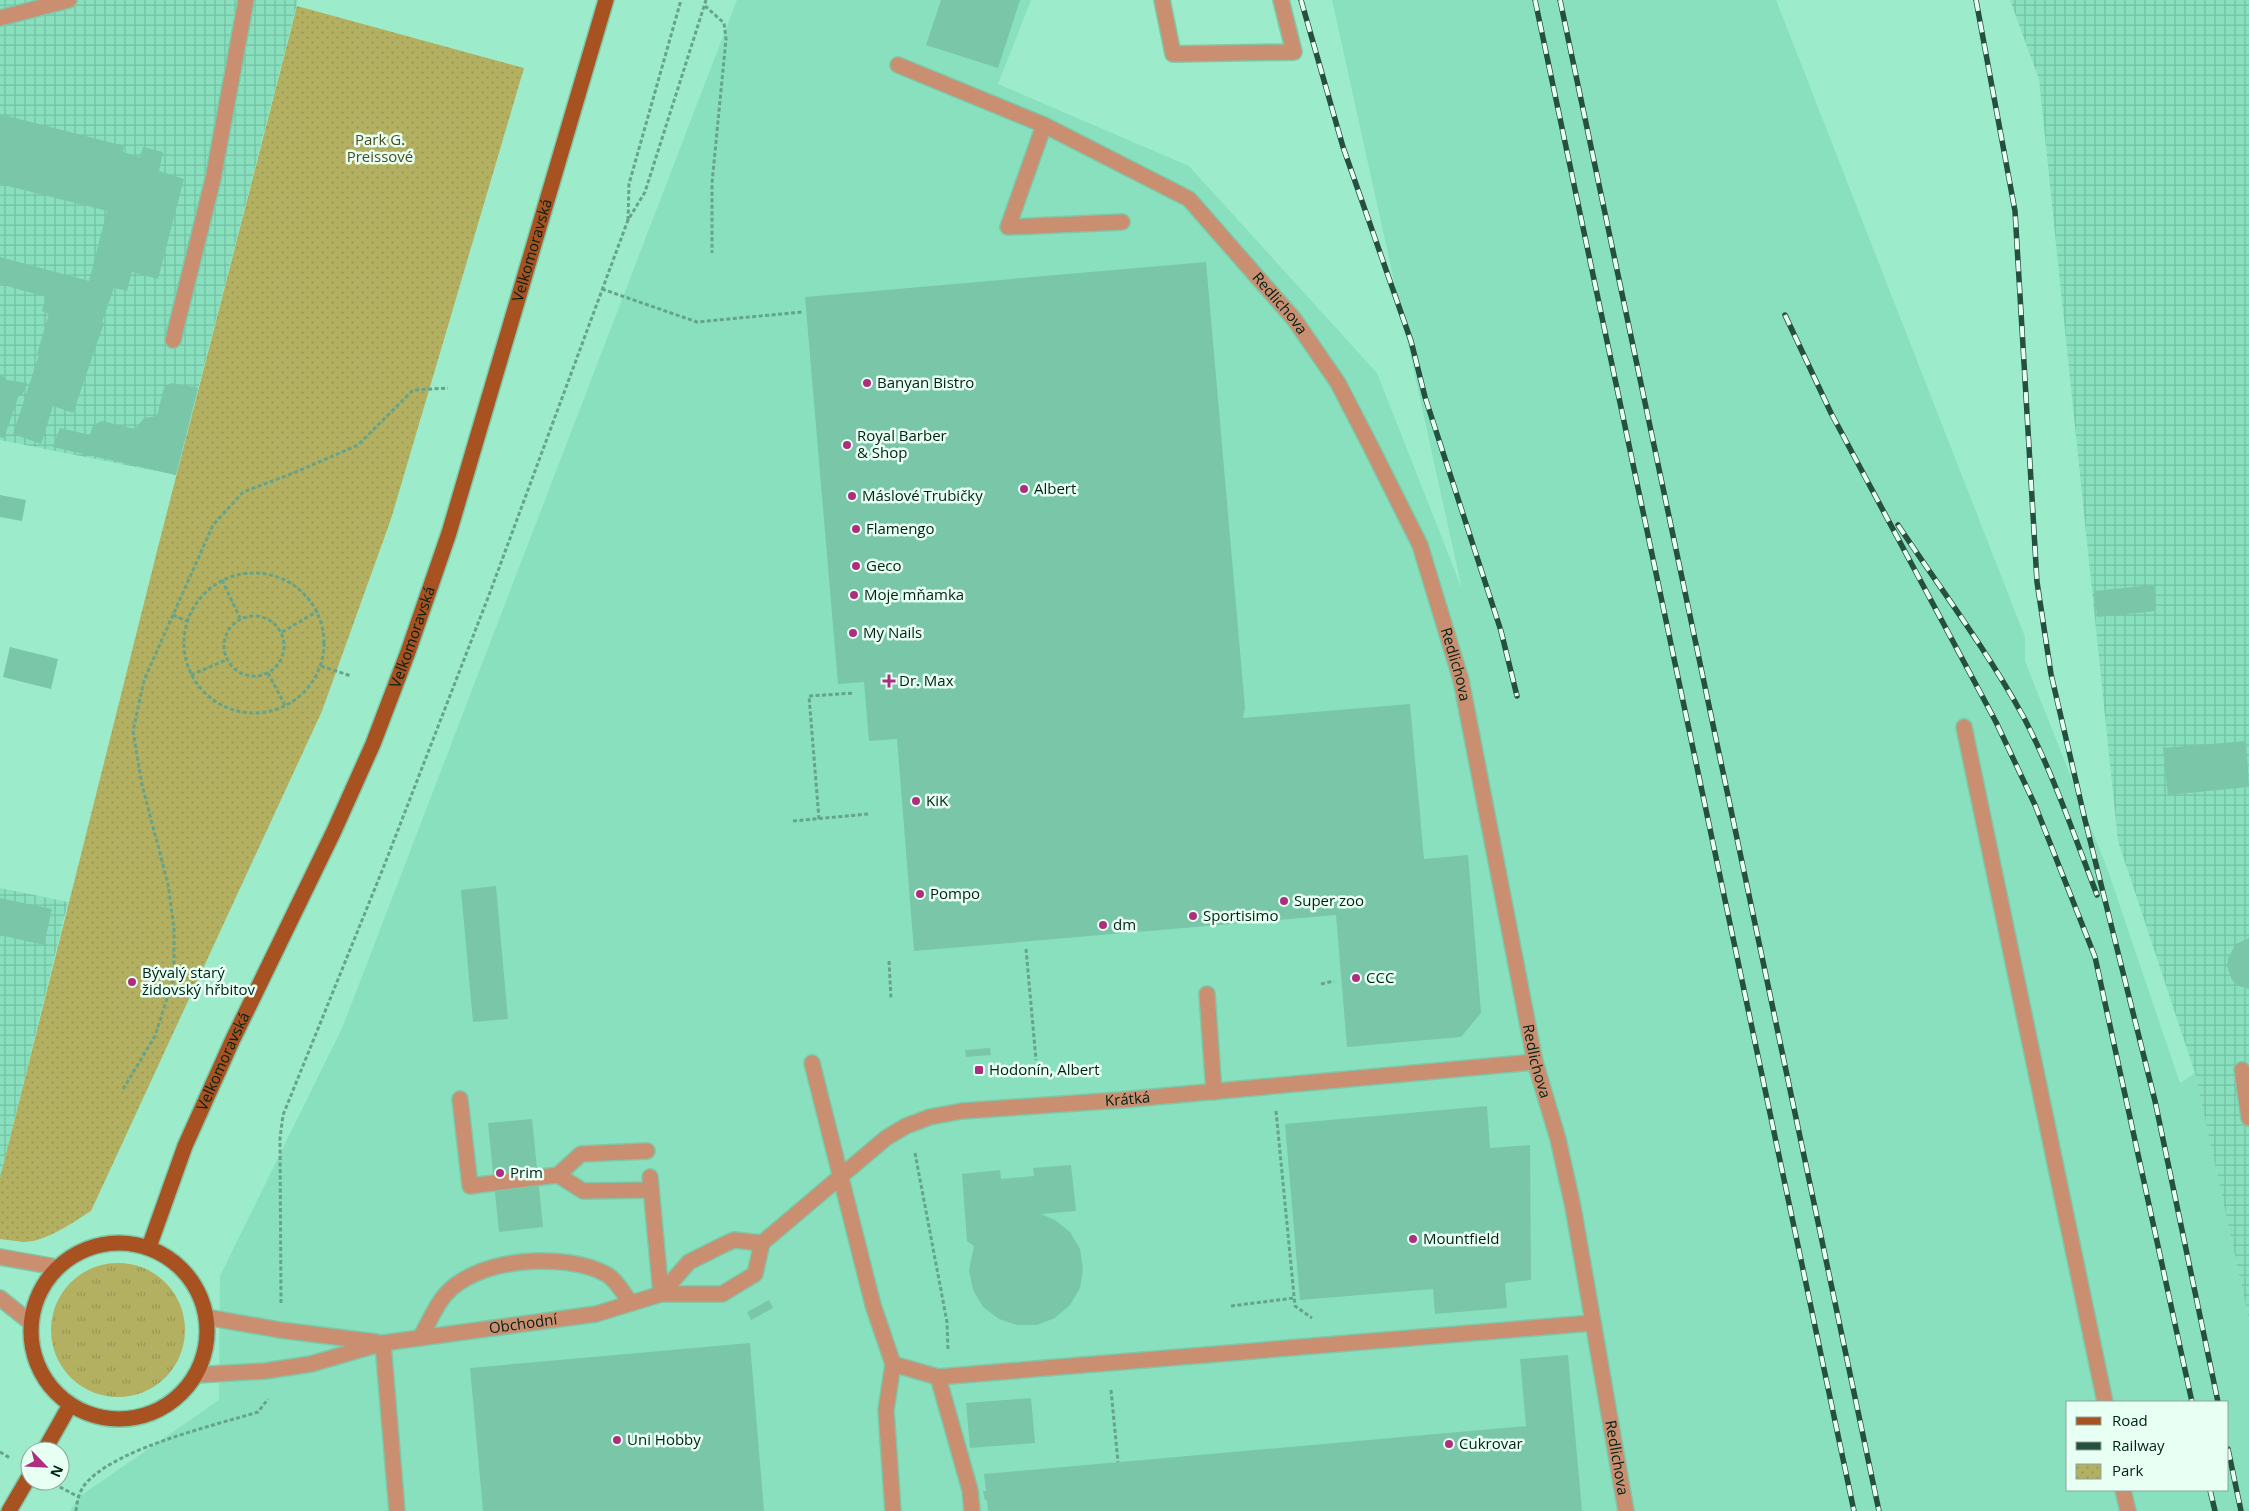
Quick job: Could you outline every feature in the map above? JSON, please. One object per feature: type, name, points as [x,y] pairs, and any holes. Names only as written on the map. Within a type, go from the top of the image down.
[{"type":"main road","name":"Velkomoravská","points":[[149,1247],[189,1138],[233,1039],[334,831],[373,744],[408,652],[449,533],[606,0]]},
{"type":"main road","points":[[122,1242],[149,1247],[170,1258],[188,1275],[200,1295],[208,1334],[206,1355],[196,1376],[167,1405],[144,1416],[118,1420],[93,1416],[70,1405],[51,1389],[38,1369],[31,1346],[30,1322],[39,1294],[56,1267],[70,1256],[95,1245],[122,1242]]},
{"type":"main road","points":[[50,1441],[70,1405]]},
{"type":"main road","points":[[9,1511],[21,1491]]},
{"type":"street","points":[[0,18],[69,0]]},
{"type":"street","points":[[173,340],[213,178],[246,0]]},
{"type":"street","points":[[1162,0],[1173,54],[1294,52],[1281,0]]},
{"type":"street","name":"Redlichova","points":[[898,65],[1044,126],[1189,198],[1294,319],[1338,383],[1371,447],[1420,545],[1461,680],[1535,1062],[1558,1139],[1626,1511]]},
{"type":"street","points":[[1044,126],[1008,227],[1122,222]]},
{"type":"street","points":[[1964,727],[2105,1401]]},
{"type":"street","points":[[1206,994],[1214,1092]]},
{"type":"street","name":"Krátká","points":[[762,1243],[886,1138],[906,1126],[930,1117],[997,1107],[1121,1100],[1535,1062]]},
{"type":"street","points":[[812,1063],[826,1123],[842,1174],[873,1305],[893,1364],[886,1410],[894,1511]]},
{"type":"street","points":[[2242,1070],[2249,1118]]},
{"type":"street","points":[[460,1098],[470,1186],[558,1175],[582,1154],[647,1151]]},
{"type":"street","points":[[558,1175],[583,1191],[650,1184],[661,1294]]},
{"type":"street","points":[[661,1294],[689,1262],[734,1240],[762,1243]]},
{"type":"street","name":"Obchodní","points":[[196,1376],[265,1371],[312,1364],[383,1343],[596,1314],[661,1294],[722,1294],[755,1274],[762,1243]]},
{"type":"street","points":[[0,1257],[56,1267]]},
{"type":"street","points":[[420,1338],[445,1294],[473,1273],[503,1264],[568,1262],[594,1268],[609,1275],[630,1303]]},
{"type":"street","points":[[0,1298],[30,1322]]},
{"type":"street","name":"Obchodní","points":[[206,1318],[280,1330],[383,1343]]},
{"type":"street","points":[[893,1364],[938,1377],[1592,1323]]},
{"type":"street","points":[[383,1343],[396,1511]]},
{"type":"street","points":[[938,1377],[970,1490],[972,1511]]},
{"type":"street","points":[[2124,1491],[2128,1511]]},
{"type":"path","points":[[628,220],[629,184],[681,0]]},
{"type":"path","points":[[281,1311],[280,1138],[283,1115],[384,866],[482,613],[628,220],[645,192],[706,0]]},
{"type":"path","points":[[705,5],[724,23],[726,39],[712,183],[712,253]]},
{"type":"path","points":[[602,289],[697,322],[802,312]]},
{"type":"path","points":[[123,1088],[155,1036],[174,977],[174,929],[168,884],[142,785],[133,731],[144,680],[213,525],[243,492],[296,472],[358,445],[413,390],[448,388]]},
{"type":"path","points":[[249,572],[277,576],[301,589],[318,611],[325,638],[322,666],[308,690],[286,707],[259,714],[232,711],[208,697],[191,675],[183,648],[187,621],[201,597],[222,580],[249,572]]},
{"type":"path","points":[[222,580],[240,618]]},
{"type":"path","points":[[282,632],[318,611]]},
{"type":"path","points":[[173,615],[187,621]]},
{"type":"path","points":[[252,615],[264,616],[274,622],[282,632],[285,644],[284,655],[278,666],[268,673],[257,677],[245,675],[234,669],[226,660],[225,636],[231,626],[240,618],[252,615]]},
{"type":"path","points":[[191,675],[226,660]]},
{"type":"path","points":[[322,666],[351,676]]},
{"type":"path","points":[[268,673],[286,707]]},
{"type":"path","points":[[819,819],[809,696],[854,693]]},
{"type":"path","points":[[793,821],[868,814]]},
{"type":"path","points":[[1026,949],[1036,1060]]},
{"type":"path","points":[[889,961],[891,999]]},
{"type":"path","points":[[1321,984],[1334,981]]},
{"type":"path","points":[[1273,1086],[1295,1306],[1318,1322],[1319,1346]]},
{"type":"path","points":[[913,1146],[947,1322],[948,1354],[938,1377]]},
{"type":"path","points":[[1285,1198],[1291,1197]]},
{"type":"path","points":[[1231,1306],[1294,1298]]},
{"type":"path","points":[[1109,1363],[1118,1462]]},
{"type":"path","points":[[76,1511],[79,1496],[89,1480],[111,1464],[141,1450],[258,1412],[270,1396]]},
{"type":"path","points":[[69,1491],[79,1496]]},
{"type":"shaded area","points":[[0,0],[298,0],[176,475],[0,440]]},
{"type":"shaded area","points":[[737,0],[1031,0],[998,84],[1189,166],[1377,373],[1462,589],[1332,0],[1776,0],[2025,637],[2025,661],[2107,868],[2180,1083],[2195,1073],[2249,1320],[2249,1511],[70,1511],[79,1497],[219,1400],[220,1276],[343,1026]]},
{"type":"shaded area","points":[[2010,0],[2249,0],[2249,1320],[2195,1073],[2118,841],[2039,79]]},
{"type":"shaded area","points":[[0,888],[68,902],[0,1178]]},
{"type":"green space","name":"Park G. Preissové","points":[[297,6],[524,68],[391,519],[322,711],[91,1211],[41,1239],[23,1242],[0,1239],[0,1178],[157,551]]},
{"type":"green space","points":[[118,1263],[143,1268],[165,1283],[180,1305],[185,1330],[180,1355],[165,1377],[143,1392],[118,1397],[93,1392],[71,1377],[56,1355],[51,1330],[56,1305],[71,1283],[93,1268]]},
{"type":"building","points":[[941,0],[1020,0],[998,68],[926,45]]},
{"type":"building","points":[[0,114],[124,146],[123,152],[140,157],[143,147],[163,152],[159,171],[184,179],[158,279],[132,272],[127,291],[114,288],[73,413],[53,406],[41,444],[13,434],[39,355],[37,354],[49,314],[42,311],[46,297],[0,284],[0,257],[89,281],[107,211],[0,184]]},
{"type":"building","points":[[1206,262],[1245,708],[1243,718],[1410,704],[1424,859],[1468,855],[1481,1013],[1461,1037],[1347,1047],[1336,915],[914,951],[897,739],[869,741],[864,682],[838,684],[805,297]]},
{"type":"building","points":[[0,374],[7,380],[27,383],[22,396],[19,395],[4,438],[0,437]]},
{"type":"building","points":[[172,383],[198,388],[176,475],[53,447],[60,428],[90,435],[93,425],[102,421],[135,429],[144,418],[157,416],[163,391],[166,386]]},
{"type":"building","points":[[0,495],[26,500],[22,521],[0,517]]},
{"type":"building","points":[[2154,585],[2156,611],[2097,617],[2094,591]]},
{"type":"building","points":[[10,647],[58,659],[51,689],[3,677]]},
{"type":"building","points":[[2246,741],[2249,787],[2168,795],[2163,748]]},
{"type":"building","points":[[496,886],[508,1019],[473,1022],[461,890]]},
{"type":"building","points":[[0,898],[52,909],[44,945],[0,935]]},
{"type":"building","points":[[2249,938],[2249,989],[2239,986],[2232,980],[2227,966],[2228,958],[2236,944]]},
{"type":"building","points":[[990,1048],[991,1055],[966,1057],[965,1050]]},
{"type":"building","name":"Mountfield","points":[[1487,1106],[1490,1148],[1530,1145],[1531,1280],[1505,1283],[1507,1308],[1435,1314],[1433,1289],[1300,1300],[1285,1124]]},
{"type":"building","points":[[532,1119],[543,1227],[499,1232],[488,1123]]},
{"type":"building","points":[[1071,1165],[1076,1211],[1041,1214],[1055,1220],[1070,1232],[1080,1249],[1083,1269],[1080,1288],[1070,1305],[1055,1318],[1037,1325],[1017,1325],[999,1319],[983,1307],[973,1290],[969,1270],[974,1246],[967,1241],[962,1174],[1000,1170],[1001,1179],[1034,1176],[1033,1168]]},
{"type":"building","points":[[769,1300],[773,1308],[751,1320],[747,1312]]},
{"type":"building","name":"Uni Hobby","points":[[750,1343],[764,1511],[483,1511],[470,1368]]},
{"type":"building","name":"Cukrovar","points":[[1568,1355],[1582,1511],[988,1511],[987,1500],[985,1500],[983,1491],[986,1491],[984,1474],[1526,1426],[1520,1359]]},
{"type":"building","points":[[1031,1398],[1035,1443],[970,1448],[966,1403]]},
{"type":"railway","points":[[1301,0],[1343,147],[1411,341],[1425,397],[1501,631],[1517,696]]},
{"type":"railway","points":[[1535,0],[1854,1511]]},
{"type":"railway","points":[[1560,0],[1879,1511]]},
{"type":"railway","points":[[1976,0],[2015,211],[2037,582],[2051,674],[2085,820],[2155,1101],[2218,1401]]},
{"type":"railway","points":[[1785,315],[1831,413],[1996,722],[2035,805],[2095,957],[2192,1401]]},
{"type":"railway","points":[[1898,525],[1978,643],[2023,716],[2054,782],[2097,895]]},
{"type":"railway","points":[[2229,1454],[2241,1511]]},
{"type":"railway","points":[[2210,1491],[2215,1511]]},
{"type":"place","name":"Banyan Bistro","points":[[867,383]]},
{"type":"place","name":"Royal Barber & Shop","points":[[847,445]]},
{"type":"place","name":"Albert","points":[[1024,489]]},
{"type":"place","name":"Máslové Trubičky","points":[[852,496]]},
{"type":"place","name":"Flamengo","points":[[856,529]]},
{"type":"place","name":"Geco","points":[[856,566]]},
{"type":"place","name":"Moje mňamka","points":[[854,595]]},
{"type":"place","name":"My Nails","points":[[853,633]]},
{"type":"place","name":"Dr. Max","points":[[889,681]]},
{"type":"place","name":"KiK","points":[[916,801]]},
{"type":"place","name":"Pompo","points":[[920,894]]},
{"type":"place","name":"Super zoo","points":[[1284,901]]},
{"type":"place","name":"Sportisimo","points":[[1193,916]]},
{"type":"place","name":"dm","points":[[1103,925]]},
{"type":"place","name":"CCC","points":[[1356,978]]},
{"type":"place","name":"Bývalý starý židovský hřbitov","points":[[132,982]]},
{"type":"place","name":"Hodonín, Albert","points":[[979,1070]]},
{"type":"place","name":"Prim","points":[[500,1173]]},
{"type":"place","name":"Mountfield","points":[[1413,1239]]},
{"type":"place","name":"Uni Hobby","points":[[617,1440]]},
{"type":"place","name":"Cukrovar","points":[[1449,1444]]}]
